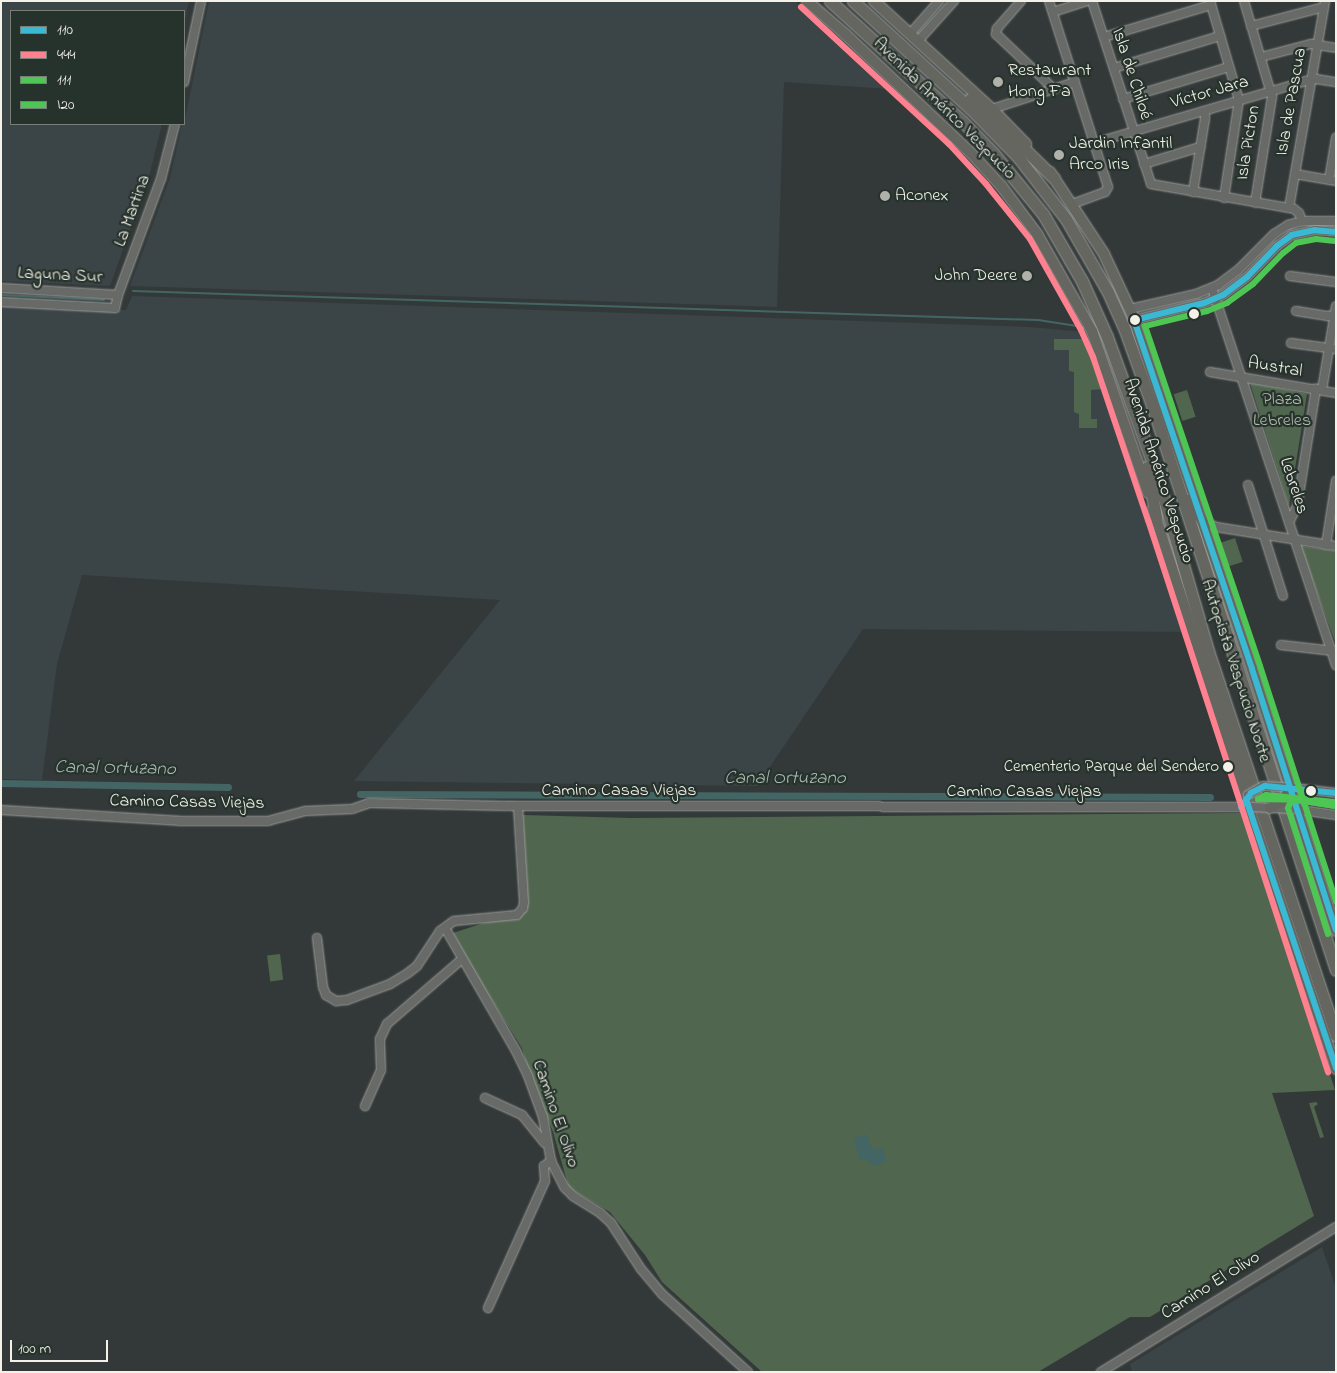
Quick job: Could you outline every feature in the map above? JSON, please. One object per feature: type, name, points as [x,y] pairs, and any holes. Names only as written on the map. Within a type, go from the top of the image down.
[{"type":"highway","name":"Autopista Vespucio Norte","points":[[830,1],[969,128],[1032,199],[1065,248],[1090,297],[1141,429],[1171,520],[1208,651],[1336,1035]]},
{"type":"highway","name":"Autopista Vespucio Norte","points":[[853,1],[996,133],[1027,168],[1061,213],[1087,253],[1125,330],[1175,476],[1336,970]]},
{"type":"highway","points":[[944,84],[982,109],[1054,178]]},
{"type":"highway","points":[[1141,429],[1156,517]]},
{"type":"highway","points":[[1175,476],[1189,504],[1202,520]]},
{"type":"main road","name":"Avenida Américo Vespucio","points":[[807,1],[845,34],[971,153],[1005,192],[1037,234],[1089,326],[1101,354],[1156,517],[1247,803],[1336,1069]]},
{"type":"main road","name":"Avenida Américo Vespucio","points":[[874,1],[992,109],[1022,140],[1054,178],[1104,254],[1134,320],[1208,536],[1294,809],[1336,931]]},
{"type":"main road","points":[[1270,808],[1282,802],[1288,790]]},
{"type":"street","points":[[185,77],[201,1]]},
{"type":"street","points":[[910,34],[940,1]]},
{"type":"street","points":[[918,41],[954,1]]},
{"type":"street","points":[[1022,1],[997,28],[996,34],[1054,88]]},
{"type":"street","points":[[1049,1],[1108,188],[1105,192],[1072,204]]},
{"type":"street","points":[[1053,12],[1087,1]]},
{"type":"street","name":"Isla de Chiloé","points":[[1092,1],[1151,184],[1193,192]]},
{"type":"street","name":"Isla Picton","points":[[1244,1],[1271,91],[1272,102],[1254,203]]},
{"type":"street","points":[[1104,36],[1210,3],[1239,100],[1224,198]]},
{"type":"street","points":[[1252,26],[1325,4]]},
{"type":"street","name":"Isla de Pascua","points":[[1289,208],[1325,4]]},
{"type":"street","points":[[1114,68],[1220,36]]},
{"type":"street","points":[[1261,58],[1306,45],[1318,44],[1336,48]]},
{"type":"street","points":[[1123,99],[1229,67]]},
{"type":"street","name":"Víctor Jara","points":[[1094,143],[1311,79],[1336,82]]},
{"type":"street","points":[[992,109],[1075,82]]},
{"type":"street","points":[[1205,111],[1193,192],[1289,208],[1298,211],[1302,221]]},
{"type":"street","name":"La Martina","points":[[115,308],[118,295],[161,179],[175,125]]},
{"type":"street","points":[[1295,174],[1332,181],[1336,138]]},
{"type":"street","points":[[1144,164],[1200,147]]},
{"type":"street","points":[[1130,309],[1212,288],[1232,276],[1274,234],[1288,226],[1302,221],[1336,221]]},
{"type":"street","points":[[1134,320],[1215,299],[1241,282],[1287,238],[1309,231],[1336,232]]},
{"type":"street","points":[[1290,276],[1336,282]]},
{"type":"street","name":"Laguna Sur","points":[[1,288],[118,295]]},
{"type":"street","name":"Lebreles","points":[[1212,288],[1334,652],[1336,665]]},
{"type":"street","name":"Laguna Sur","points":[[1,302],[115,308]]},
{"type":"street","points":[[1289,522],[1297,507],[1319,390],[1332,349],[1336,306]]},
{"type":"street","points":[[1296,311],[1335,315]]},
{"type":"street","points":[[1291,343],[1332,349]]},
{"type":"street","name":"Austral","points":[[1210,372],[1336,393]]},
{"type":"street","points":[[1326,545],[1336,481]]},
{"type":"street","points":[[1248,484],[1283,596]]},
{"type":"street","points":[[1202,520],[1216,528],[1336,546]]},
{"type":"street","points":[[1208,536],[1216,528]]},
{"type":"street","points":[[1281,645],[1334,652]]},
{"type":"street","points":[[1247,803],[1263,786],[1288,790],[1336,793]]},
{"type":"street","name":"Camino Casas Viejas","points":[[1,810],[179,821],[268,821],[306,811],[352,810],[369,803],[518,806],[1247,803],[1270,808],[1294,809],[1336,816]]},
{"type":"street","points":[[317,938],[323,987],[326,995],[336,1001],[347,1000],[390,984],[408,973],[417,966],[445,928],[454,920],[500,918],[514,916],[522,911],[524,902],[518,806]]},
{"type":"street","name":"Camino El Olivo","points":[[445,928],[516,1051],[528,1076],[543,1117],[551,1161],[565,1188],[573,1196],[612,1223],[641,1269],[662,1294],[748,1372]]},
{"type":"street","points":[[365,1106],[381,1070],[379,1045],[382,1031],[398,1013],[462,959]]},
{"type":"street","points":[[485,1098],[522,1115],[533,1126],[548,1147]]},
{"type":"street","points":[[488,1308],[545,1181],[544,1166],[551,1161]]},
{"type":"street","name":"Camino El Olivo","points":[[1101,1372],[1336,1227]]},
{"type":"shaded area","points":[[1,1],[189,1],[185,20],[185,10],[10,10],[10,125],[162,125],[149,177],[110,286],[1,281]]},
{"type":"shaded area","points":[[209,1],[795,1],[889,89],[784,82],[777,307],[130,286],[170,178],[182,125],[185,125]]},
{"type":"shaded area","points":[[132,296],[1029,327],[1085,332],[1136,473],[1187,632],[863,629],[757,786],[354,781],[500,600],[82,575],[57,664],[42,780],[1,779],[1,306],[126,310]]},
{"type":"shaded area","points":[[1322,1247],[1336,1288],[1336,1372],[1132,1372],[1130,1364]]},
{"type":"green space","points":[[1054,339],[1084,339],[1103,389],[1091,390],[1091,419],[1097,419],[1097,428],[1079,428],[1079,414],[1074,412],[1074,372],[1069,371],[1069,350],[1054,350]]},
{"type":"green space","name":"Plaza Lebreles","points":[[1250,383],[1307,394],[1289,506]]},
{"type":"green space","points":[[1187,390],[1196,417],[1182,421],[1174,394]]},
{"type":"green space","points":[[1235,538],[1243,562],[1228,566],[1221,543]]},
{"type":"green space","points":[[1300,546],[1336,551],[1336,644]]},
{"type":"green space","name":"Cementerio Parque del Sendero","points":[[1245,813],[1335,1090],[1272,1093],[1314,1216],[1150,1317],[1130,1317],[1038,1372],[762,1372],[662,1282],[645,1255],[610,1212],[569,1188],[553,1132],[527,1066],[522,1048],[479,980],[453,933],[487,922],[515,917],[527,908],[523,815],[631,818]]},
{"type":"green space","points":[[280,954],[283,980],[270,981],[267,956]]},
{"type":"green space","points":[[1316,1102],[1318,1104],[1314,1107],[1324,1137],[1320,1138],[1309,1103]]},
{"type":"water","points":[[866,1134],[873,1150],[882,1147],[887,1162],[873,1166],[865,1159],[860,1160],[853,1139]]},
{"type":"waterway","points":[[133,291],[1038,320],[1083,327]]},
{"type":"waterway","points":[[1,295],[104,300]]},
{"type":"waterway","name":"Canal Ortuzano","points":[[1,783],[228,787]]},
{"type":"waterway","name":"Canal Ortuzano","points":[[360,794],[1210,797]]},
{"type":"waterway","name":"Canal Ortuzano","points":[[1327,803],[1336,805]]},
{"type":"transit line","name":"444","points":[[801,7],[949,144],[986,184],[1030,239],[1081,330],[1093,357],[1148,520],[1328,1072]]},
{"type":"transit line","name":"110","points":[[1336,232],[1315,230],[1292,235],[1277,246],[1247,277],[1223,295],[1204,303],[1134,320],[1252,669],[1336,930]]},
{"type":"transit line","name":"111","points":[[1335,241],[1316,239],[1296,243],[1283,253],[1253,284],[1227,303],[1207,311],[1145,326],[1260,666],[1336,902]]},
{"type":"transit line","name":"110","points":[[1241,807],[1251,793],[1265,786],[1336,793]]},
{"type":"transit line","name":"111","points":[[1334,802],[1266,795],[1258,799],[1297,800],[1336,806]]},
{"type":"transit line","name":"110","points":[[1246,799],[1336,1068]]},
{"type":"transit line","name":"I20","points":[[1328,934],[1288,808],[1291,802],[1297,800],[1336,806]]},
{"type":"place","name":"Restaurant Hong Fa","points":[[998,82]]},
{"type":"place","name":"Jardin Infantil Arco Iris","points":[[1059,155]]},
{"type":"place","name":"Aconex","points":[[885,196]]},
{"type":"place","name":"John Deere","points":[[1027,276]]},
{"type":"place","name":"Cementerio Parque del Sendero","points":[[1228,767]]}]
